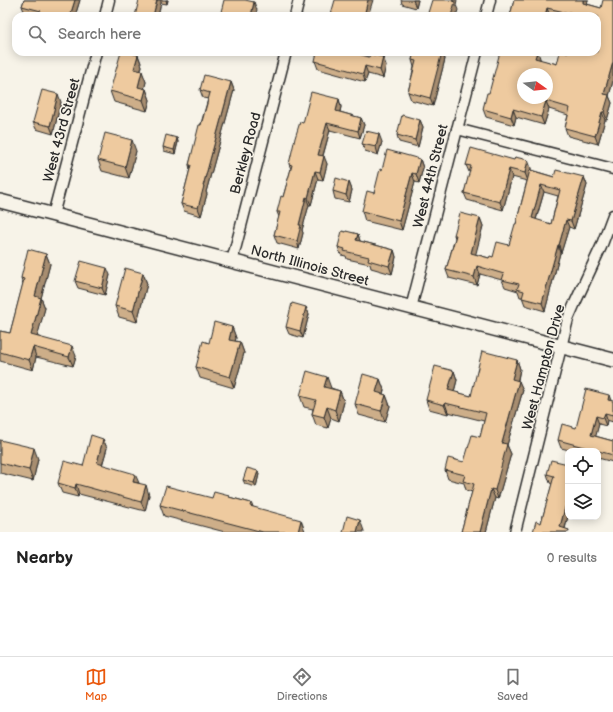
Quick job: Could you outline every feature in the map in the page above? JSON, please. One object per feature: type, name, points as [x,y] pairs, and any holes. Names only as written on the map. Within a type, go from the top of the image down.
[{"type":"street","points":[[106,12],[110,0]]},
{"type":"street","points":[[296,12],[300,0]]},
{"type":"street","points":[[487,12],[490,0]]},
{"type":"street","name":"West 43rd Street","points":[[53,215],[95,56]]},
{"type":"street","name":"Berkley Road","points":[[232,261],[285,56]]},
{"type":"street","name":"West 44th Street","points":[[411,308],[476,56]]},
{"type":"street","points":[[456,129],[613,169]]},
{"type":"street","name":"North Illinois Street","points":[[0,201],[613,360]]},
{"type":"street","name":"West Hampton Drive","points":[[515,532],[567,325],[572,309],[601,247],[613,215]]},
{"type":"building","points":[[24,0],[75,0],[71,12],[41,12],[22,6]]},
{"type":"building","points":[[139,0],[157,0],[154,12],[136,12]]},
{"type":"building","points":[[224,0],[245,0],[254,2],[252,12],[221,12]]},
{"type":"building","points":[[335,0],[368,0],[365,12],[332,12]]},
{"type":"building","points":[[432,0],[453,0],[452,1],[455,2],[452,12],[428,12]]},
{"type":"building","points":[[514,0],[583,0],[583,3],[601,8],[603,0],[613,0],[613,62],[604,94],[609,95],[595,136],[565,128],[570,108],[553,103],[553,68],[517,68],[517,104],[545,104],[541,117],[513,109],[511,117],[483,109],[499,56],[536,56],[535,58],[557,64],[559,56],[601,56],[601,12],[565,12],[547,8],[546,12],[511,12]]},
{"type":"building","points":[[120,56],[138,56],[134,69],[142,71],[138,87],[146,89],[143,100],[110,91]]},
{"type":"building","points":[[316,56],[383,57],[380,70],[365,66],[363,74],[315,61]]},
{"type":"building","points":[[413,56],[441,56],[430,98],[408,92],[416,61],[412,60]]},
{"type":"building","points":[[204,75],[231,82],[198,208],[181,204],[199,125],[201,125],[210,93],[200,90]]},
{"type":"building","points":[[42,90],[58,94],[50,126],[33,122]]},
{"type":"building","points":[[311,92],[339,99],[336,111],[361,118],[358,131],[327,123],[318,155],[324,156],[320,172],[315,171],[308,198],[306,197],[299,225],[301,225],[297,241],[274,235],[280,212],[277,212],[281,196],[283,197],[292,165],[289,164],[295,138],[300,122],[303,123]]},
{"type":"building","points":[[402,115],[420,120],[415,140],[397,135]]},
{"type":"building","points":[[366,131],[379,134],[376,147],[362,144]]},
{"type":"building","points":[[105,133],[132,140],[125,167],[98,160]]},
{"type":"building","points":[[166,135],[177,138],[174,150],[163,147]]},
{"type":"building","points":[[471,148],[514,160],[515,157],[528,160],[525,173],[509,169],[500,202],[464,193],[471,166],[466,165]]},
{"type":"building","points":[[387,150],[420,159],[416,174],[412,173],[399,221],[362,211],[367,191],[374,193],[380,169],[382,170]]},
{"type":"building","points":[[530,170],[554,177],[556,170],[584,177],[571,221],[566,220],[542,303],[522,298],[524,291],[517,289],[519,284],[502,280],[504,274],[477,266],[474,277],[446,270],[456,235],[454,235],[460,213],[480,218],[471,253],[489,258],[490,256],[493,257],[497,242],[509,245]],"holes":[[[541,185],[560,190],[551,224],[532,218]]]},
{"type":"building","points":[[336,178],[349,182],[346,195],[333,191]]},
{"type":"building","points":[[342,231],[358,234],[356,240],[394,250],[389,266],[368,260],[369,257],[344,251],[345,249],[338,247]]},
{"type":"building","points":[[28,249],[46,254],[35,296],[41,298],[31,335],[72,346],[69,357],[33,347],[29,360],[0,352],[0,331],[10,333],[24,279],[21,278]]},
{"type":"building","points":[[81,261],[107,268],[102,288],[75,281]]},
{"type":"building","points":[[125,268],[143,273],[133,311],[115,306]]},
{"type":"building","points":[[292,303],[306,307],[300,331],[286,327]]},
{"type":"building","points":[[214,322],[232,327],[229,340],[240,342],[230,377],[196,367],[203,341],[209,343]]},
{"type":"building","points":[[482,351],[517,360],[512,379],[519,381],[502,443],[507,444],[495,490],[491,489],[480,532],[461,532],[474,484],[463,481],[465,475],[445,470],[448,458],[464,462],[472,435],[480,437],[486,413],[426,400],[435,366],[454,371],[448,390],[471,396]]},
{"type":"building","points":[[307,371],[327,377],[324,387],[340,391],[335,410],[327,407],[324,417],[312,414],[316,400],[300,396]]},
{"type":"building","points":[[363,374],[380,379],[376,392],[386,395],[381,411],[355,404]]},
{"type":"building","points":[[586,389],[609,395],[608,400],[613,401],[613,415],[605,413],[603,418],[596,416],[591,435],[613,441],[613,455],[601,452],[601,448],[587,448],[558,440],[562,424],[576,428]]},
{"type":"building","points":[[91,435],[103,439],[97,463],[135,474],[133,482],[146,485],[141,502],[76,484],[75,488],[58,483],[64,461],[83,466]]},
{"type":"building","points":[[0,440],[34,448],[29,470],[0,463]]},
{"type":"building","points":[[551,460],[565,463],[565,508],[560,527],[569,530],[568,532],[533,532],[536,521],[541,523],[554,476],[547,474]]},
{"type":"building","points":[[247,468],[258,471],[254,483],[243,480]]},
{"type":"building","points":[[166,486],[212,498],[214,492],[251,503],[250,506],[301,520],[298,532],[263,532],[160,505]]},
{"type":"building","points":[[347,516],[360,520],[357,532],[343,532]]}]
